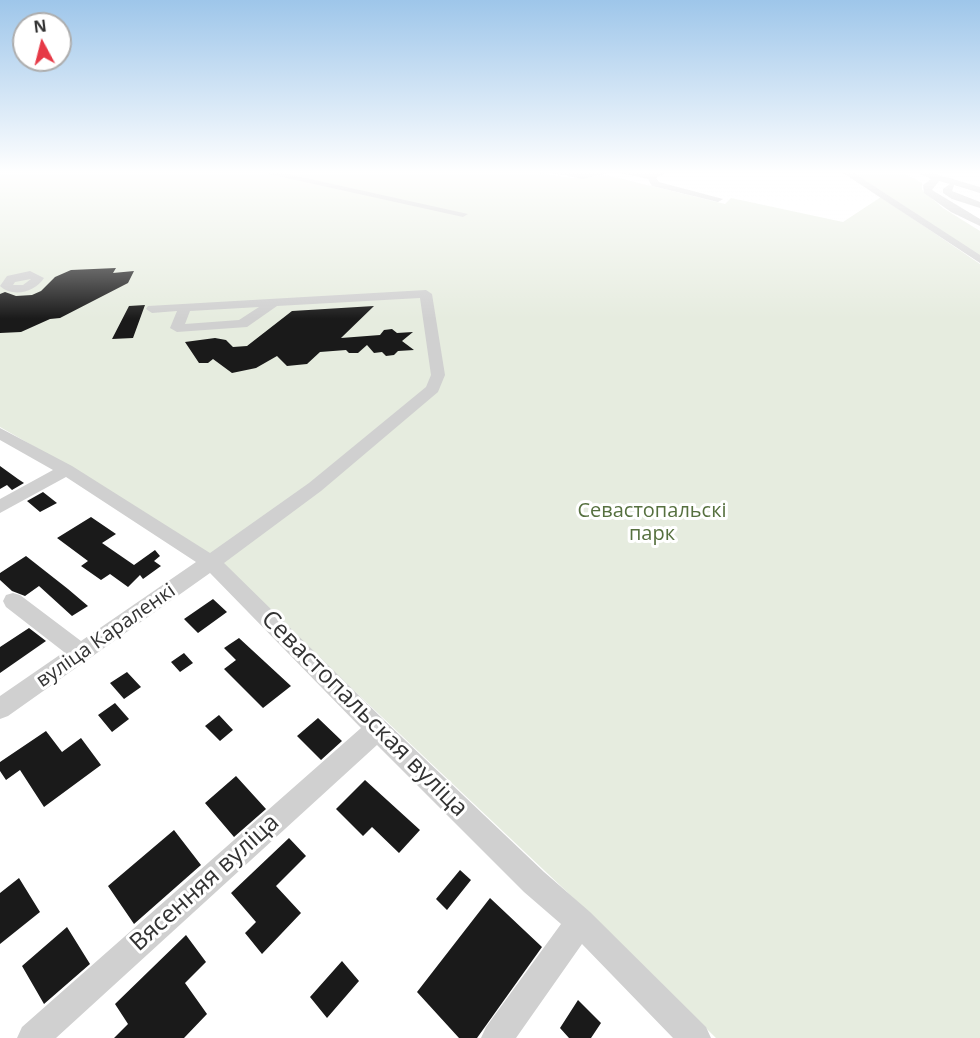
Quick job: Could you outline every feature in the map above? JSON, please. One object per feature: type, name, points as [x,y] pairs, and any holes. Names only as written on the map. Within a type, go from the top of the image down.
[{"type":"street","points":[[921,221],[980,260]]},
{"type":"street","name":"вуліца Караленкі","points":[[0,710],[315,487],[433,389],[438,375],[426,294],[273,302]]},
{"type":"street","points":[[185,307],[177,328],[242,324],[273,302]]},
{"type":"street","points":[[152,309],[273,302]]},
{"type":"street","name":"Севастопальская вуліца","points":[[0,433],[66,470],[212,562],[377,729],[534,882],[580,922],[695,1038]]},
{"type":"street","points":[[0,507],[66,470]]},
{"type":"street","points":[[13,601],[81,653]]},
{"type":"street","name":"Вясенняя вуліца","points":[[33,1038],[377,729]]},
{"type":"street","points":[[497,1038],[580,922]]},
{"type":"green space","name":"Севастопальскі парк","points":[[0,221],[917,221],[980,264],[980,1038],[716,1038],[602,925],[217,561],[70,467],[0,427]]},
{"type":"green space","points":[[928,221],[965,221],[980,231],[980,256]]},
{"type":"building","points":[[116,268],[113,273],[134,271],[128,283],[60,318],[50,319],[21,332],[0,333],[0,294],[5,292],[16,296],[32,295],[41,291],[55,277],[71,270]]},
{"type":"building","points":[[145,305],[133,338],[112,339],[129,306]]},
{"type":"building","points":[[374,306],[341,338],[380,335],[384,330],[392,329],[397,333],[413,332],[402,341],[414,350],[398,351],[394,355],[386,356],[382,352],[374,353],[367,345],[358,353],[349,353],[346,350],[320,352],[307,364],[287,366],[277,356],[256,368],[232,373],[213,359],[208,363],[199,363],[185,342],[215,338],[226,340],[233,347],[247,346],[292,311]]},
{"type":"building","points":[[0,466],[24,483],[12,490],[7,485],[0,489]]},
{"type":"building","points":[[43,492],[57,503],[40,512],[27,501]]},
{"type":"building","points":[[91,517],[116,534],[102,543],[134,565],[155,550],[160,556],[154,561],[161,566],[143,579],[140,575],[128,587],[110,574],[101,580],[81,566],[88,561],[57,538]]},
{"type":"building","points":[[26,556],[88,606],[72,616],[39,586],[25,596],[12,591],[0,580],[0,573]]},
{"type":"building","points":[[213,599],[227,612],[198,633],[184,619]]},
{"type":"building","points":[[29,628],[46,641],[0,673],[0,647]]},
{"type":"building","points":[[239,638],[291,686],[263,708],[224,669],[236,660],[224,648]]},
{"type":"building","points":[[184,653],[193,663],[180,672],[171,662]]},
{"type":"building","points":[[127,672],[141,687],[124,699],[110,683]]},
{"type":"building","points":[[115,703],[129,719],[112,732],[98,715]]},
{"type":"building","points":[[219,715],[233,730],[220,741],[205,726]]},
{"type":"building","points":[[318,718],[342,741],[321,760],[297,736]]},
{"type":"building","points":[[46,731],[62,752],[81,738],[101,765],[44,807],[20,770],[6,780],[0,771],[0,762]]},
{"type":"building","points":[[236,776],[266,809],[234,837],[205,803]]},
{"type":"building","points":[[365,780],[420,830],[399,853],[372,827],[363,836],[336,809]]},
{"type":"building","points":[[174,830],[201,865],[134,924],[108,886]]},
{"type":"building","points":[[289,838],[306,856],[276,886],[301,913],[262,954],[245,933],[256,922],[231,893]]},
{"type":"building","points":[[460,870],[471,880],[447,910],[436,899]]},
{"type":"building","points":[[19,878],[40,912],[0,944],[0,893]]},
{"type":"building","points":[[490,898],[542,947],[477,1038],[459,1038],[417,992]]},
{"type":"building","points":[[67,927],[90,964],[44,1004],[22,966]]},
{"type":"building","points":[[186,935],[206,962],[185,983],[207,1014],[184,1038],[114,1038],[128,1024],[115,1004]]},
{"type":"building","points":[[342,961],[359,981],[327,1018],[310,997]]},
{"type":"building","points":[[578,1000],[601,1023],[591,1038],[569,1038],[560,1028]]}]
